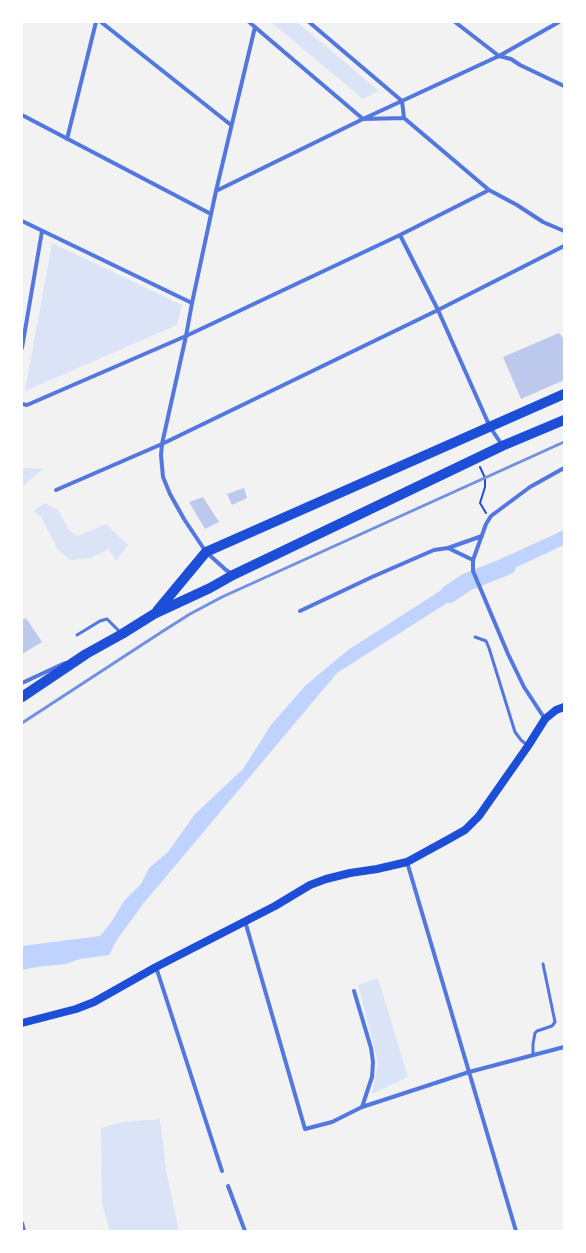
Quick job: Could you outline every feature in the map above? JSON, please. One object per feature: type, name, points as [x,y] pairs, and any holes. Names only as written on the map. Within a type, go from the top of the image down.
[{"type":"main road","points":[[154,614],[206,552],[564,394]]},
{"type":"main road","points":[[22,697],[86,654],[154,614],[502,446],[564,420]]},
{"type":"main road","points":[[22,1022],[76,1009],[94,1002],[156,967],[275,906],[310,885],[326,879],[407,862],[465,830],[479,816],[545,719],[556,710],[564,707]]},
{"type":"street","points":[[67,139],[96,22]]},
{"type":"street","points":[[101,22],[231,125]]},
{"type":"street","points":[[249,22],[363,119],[404,118],[489,190],[517,205],[543,222],[564,231]]},
{"type":"street","points":[[309,22],[402,101],[404,118]]},
{"type":"street","points":[[455,22],[499,56],[511,59],[520,66],[564,86]]},
{"type":"street","points":[[216,191],[363,119],[499,56],[560,22]]},
{"type":"street","points":[[233,575],[206,552],[184,520],[163,477],[162,444],[216,191],[255,27]]},
{"type":"street","points":[[22,115],[211,214]]},
{"type":"street","points":[[22,404],[27,405],[186,336],[400,235],[489,190]]},
{"type":"street","points":[[22,221],[192,303]]},
{"type":"street","points":[[22,348],[42,231]]},
{"type":"street","points":[[400,235],[438,310],[490,427],[502,446]]},
{"type":"street","points":[[56,490],[162,444],[438,310],[564,246]]},
{"type":"street","points":[[545,719],[524,687],[480,590],[473,571],[473,560],[486,524],[490,518],[504,505],[530,487],[564,468]]},
{"type":"street","points":[[300,611],[434,550],[448,548],[482,536]]},
{"type":"street","points":[[448,548],[473,560]]},
{"type":"street","points":[[22,683],[86,654]]},
{"type":"street","points":[[407,862],[430,945],[516,1231]]},
{"type":"street","points":[[245,921],[305,1129],[332,1122],[362,1107],[469,1072],[564,1047]]},
{"type":"street","points":[[156,967],[222,1171]]},
{"type":"street","points":[[354,991],[371,1048],[373,1062],[372,1077],[362,1107]]},
{"type":"street","points":[[228,1186],[245,1231]]},
{"type":"street","points":[[22,1223],[24,1231]]},
{"type":"lane","points":[[76,635],[100,620],[108,619],[122,634]]},
{"type":"lane","points":[[475,637],[486,642],[489,648],[515,732],[528,746]]},
{"type":"lane","points":[[533,1055],[535,1033],[552,1026],[555,1022],[543,964]]},
{"type":"path","points":[[475,459],[485,478],[485,487],[480,503],[490,518]]},
{"type":"shaded area","points":[[271,22],[297,22],[379,91],[363,99]]},
{"type":"shaded area","points":[[52,243],[182,305],[177,325],[25,391]]},
{"type":"shaded area","points":[[22,468],[43,469],[22,487]]},
{"type":"shaded area","points":[[45,503],[58,510],[70,531],[77,536],[106,524],[128,545],[116,561],[109,549],[91,558],[70,560],[58,550],[41,517],[33,511]]},
{"type":"shaded area","points":[[378,978],[408,1077],[372,1094],[378,1063],[358,985]]},
{"type":"shaded area","points":[[160,1119],[166,1170],[179,1231],[110,1231],[102,1204],[101,1128],[122,1122]]},
{"type":"water","points":[[564,530],[564,545],[484,582],[483,567]]},
{"type":"water","points":[[465,575],[472,587],[337,673],[143,904],[116,941],[109,955],[80,959],[66,964],[22,970],[22,946],[100,936],[112,921],[124,901],[141,884],[149,868],[168,852],[195,814],[243,769],[271,725],[305,686],[348,650]]},
{"type":"building","points":[[559,333],[564,339],[564,380],[521,399],[503,357]]},
{"type":"building","points":[[244,488],[247,498],[232,505],[227,494]]},
{"type":"building","points":[[203,497],[219,522],[205,529],[189,502]]},
{"type":"building","points":[[26,618],[42,642],[22,654],[22,620]]},
{"type":"waterway","points":[[449,594],[467,582],[507,566]]},
{"type":"railway","points":[[22,723],[190,614],[222,597],[564,442]]}]
